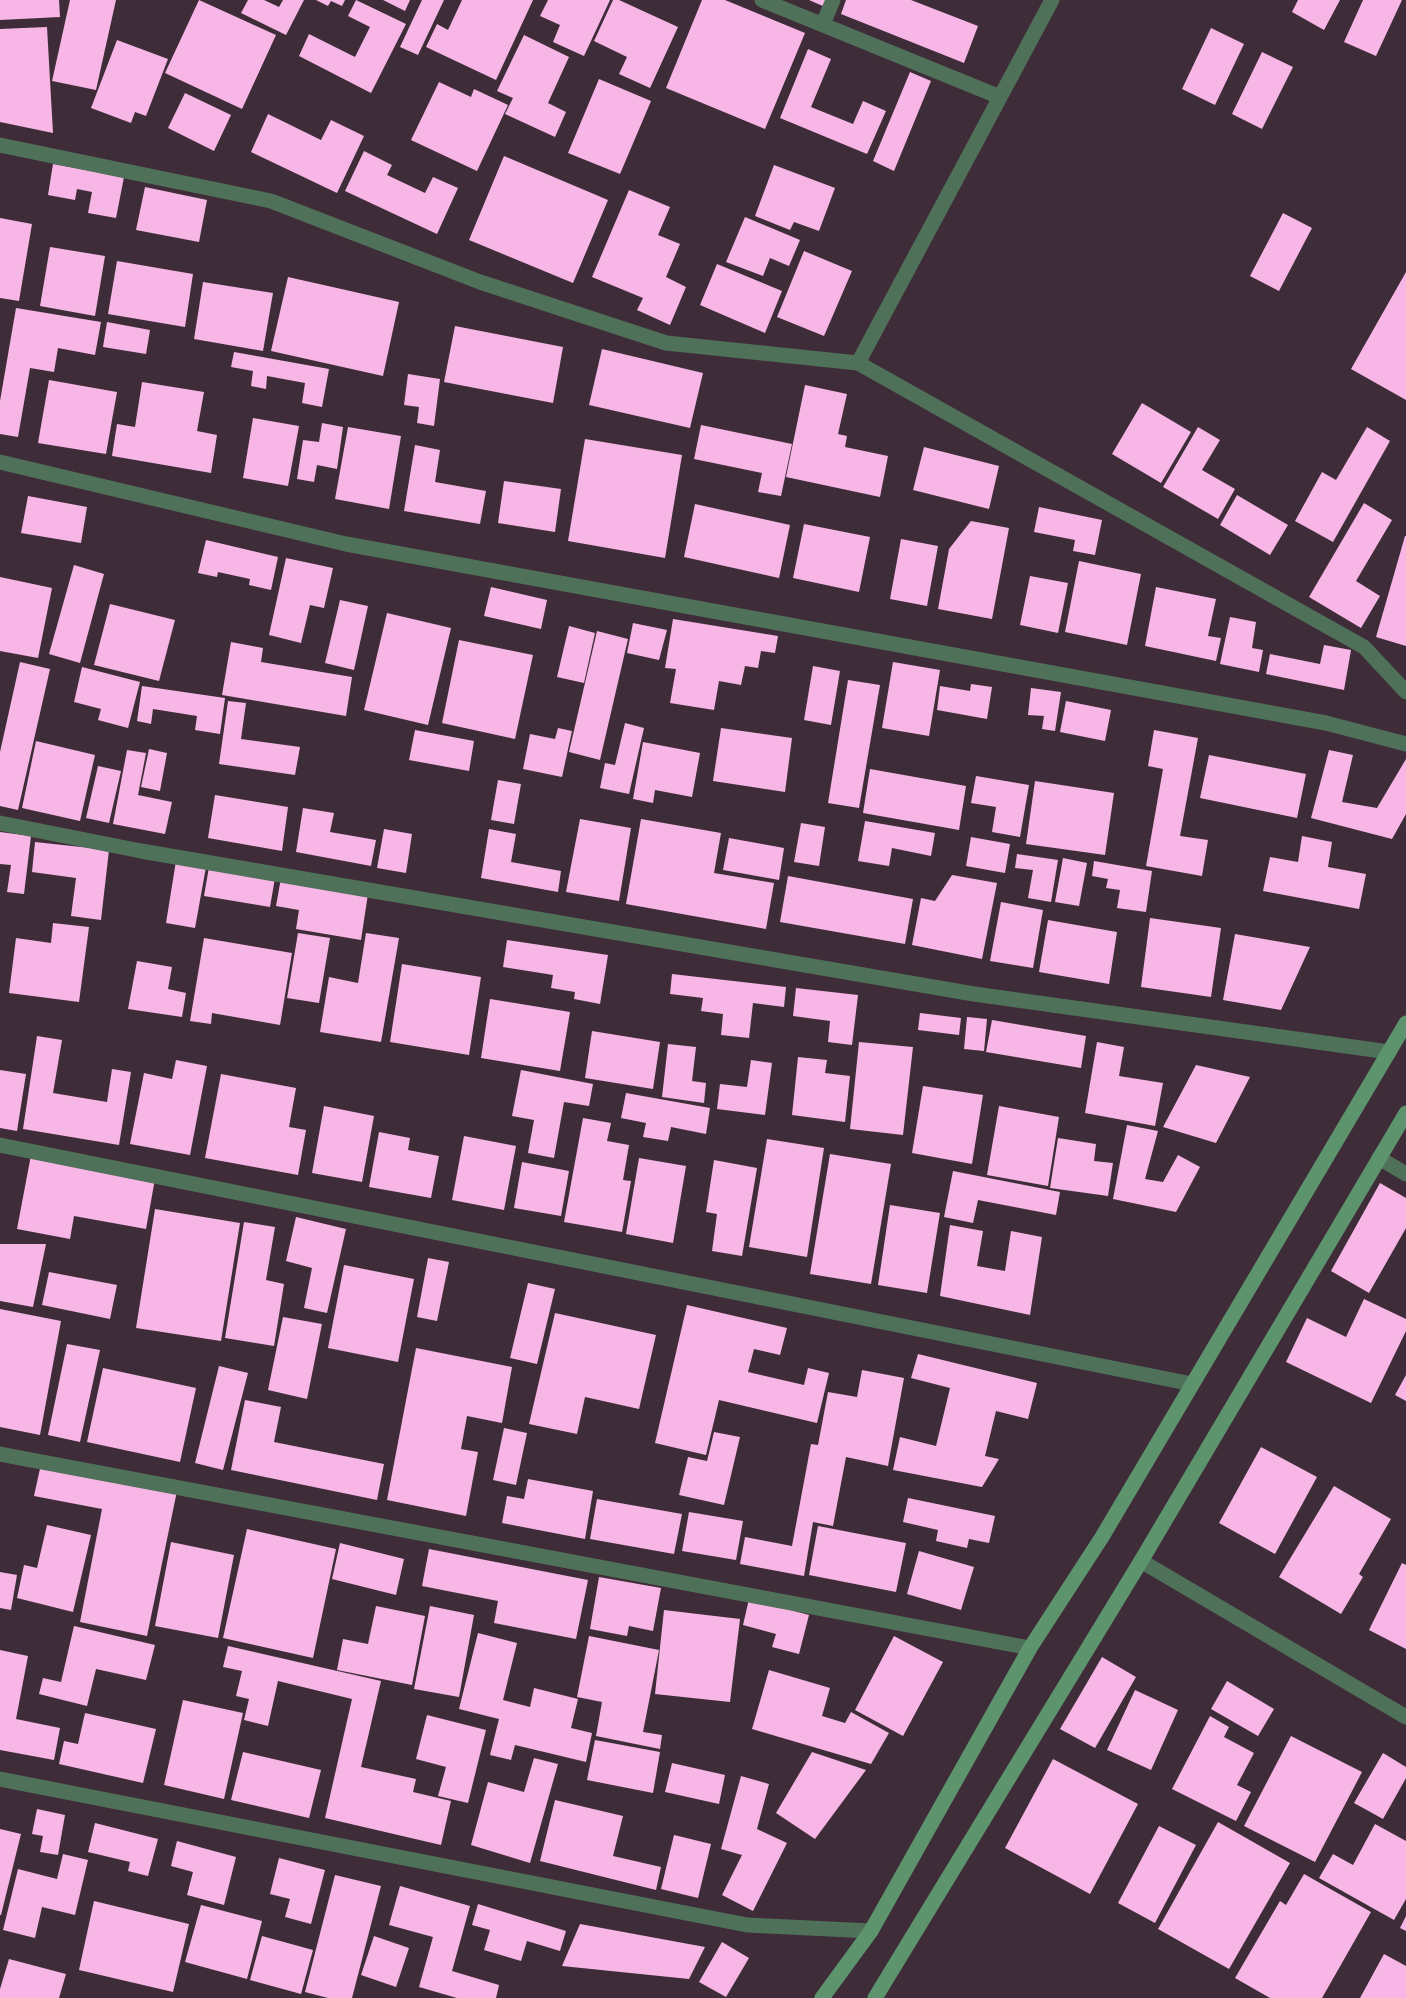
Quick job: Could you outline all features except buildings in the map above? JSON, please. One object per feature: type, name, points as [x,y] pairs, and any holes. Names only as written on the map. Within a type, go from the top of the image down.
[{"type":"main road","points":[[828,1996],[871,1931],[1030,1648],[1102,1537],[1406,1023]]},
{"type":"main road","points":[[875,1998],[1141,1561],[1406,1113]]},
{"type":"street","points":[[762,0],[1000,97]]},
{"type":"street","points":[[823,24],[833,0]]},
{"type":"street","points":[[858,363],[1052,0]]},
{"type":"street","points":[[0,145],[271,201],[480,282],[666,343],[858,363],[1364,647],[1406,692]]},
{"type":"street","points":[[0,462],[346,544],[1314,720],[1406,744]]},
{"type":"street","points":[[0,824],[141,851],[974,994],[1389,1052]]},
{"type":"street","points":[[0,1145],[1192,1384]]},
{"type":"street","points":[[1379,1158],[1406,1174]]},
{"type":"street","points":[[0,1454],[1030,1648]]},
{"type":"street","points":[[1141,1561],[1406,1717]]},
{"type":"street","points":[[0,1779],[747,1925],[871,1931]]}]
